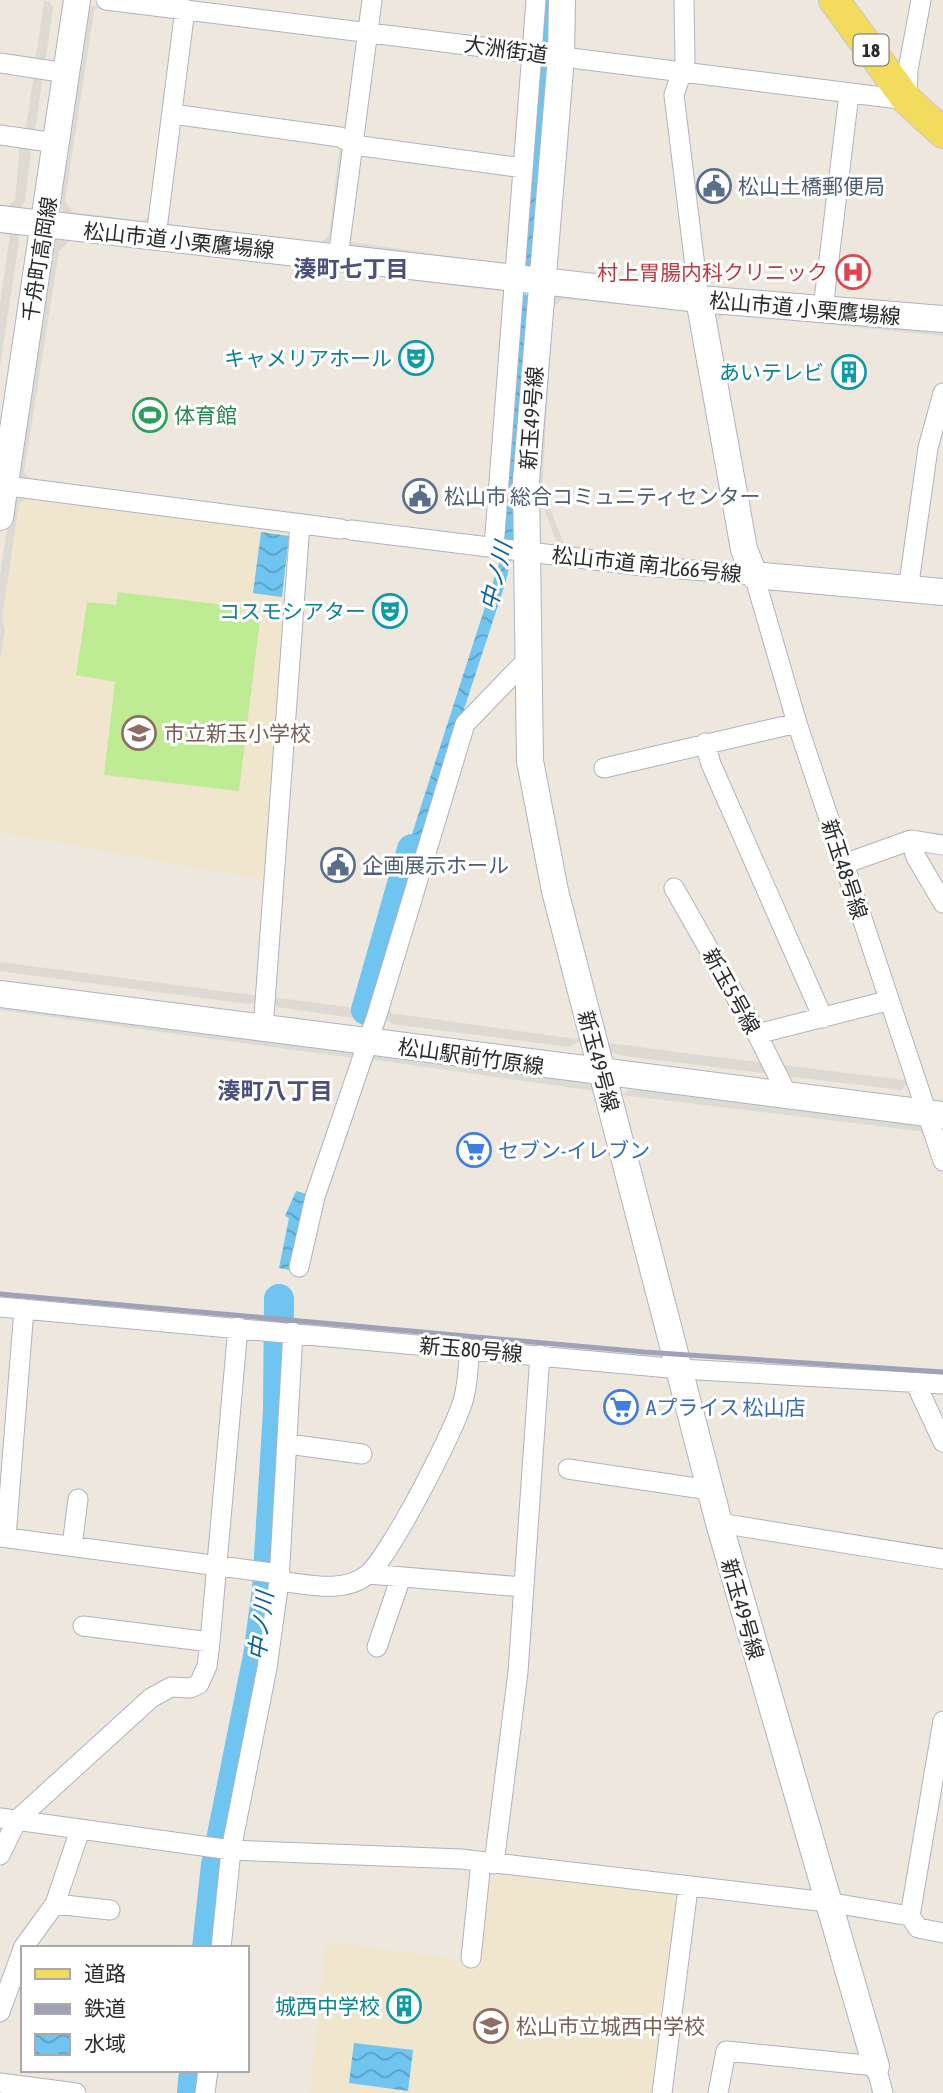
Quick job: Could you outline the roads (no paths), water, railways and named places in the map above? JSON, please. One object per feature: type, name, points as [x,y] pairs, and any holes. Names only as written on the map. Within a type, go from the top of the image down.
[{"type":"main road","name":"18","points":[[834,0],[943,133]]},
{"type":"street","name":"千舟町高岡線","points":[[58,72],[60,0]]},
{"type":"street","name":"千舟町高岡線","points":[[0,517],[36,223],[58,72],[77,0]]},
{"type":"street","name":"大洲街道","points":[[106,0],[369,31],[682,75],[849,94],[907,87]]},
{"type":"street","points":[[338,258],[372,0]]},
{"type":"street","points":[[526,280],[523,168],[546,55],[536,0]]},
{"type":"street","name":"新玉49号線","points":[[562,0],[546,55],[526,280],[526,481],[509,549],[530,666],[530,761],[537,807],[555,891],[710,1490],[883,2093]]},
{"type":"street","points":[[684,0],[685,62],[674,95],[699,299],[744,549],[754,575]]},
{"type":"street","points":[[915,0],[905,56],[896,58],[907,87],[943,110]]},
{"type":"street","points":[[907,87],[921,0]]},
{"type":"street","points":[[907,87],[916,82],[930,0]]},
{"type":"street","points":[[156,237],[185,9]]},
{"type":"street","points":[[0,63],[58,72]]},
{"type":"street","points":[[823,309],[849,94]]},
{"type":"street","points":[[172,114],[340,137],[354,145],[523,168]]},
{"type":"street","points":[[0,135],[48,141]]},
{"type":"street","name":"松山市道 小栗鷹場線","points":[[0,219],[699,299],[943,320]]},
{"type":"street","name":"千舟町高岡線","points":[[0,405],[36,223]]},
{"type":"street","points":[[912,589],[910,576],[928,448],[943,393]]},
{"type":"street","name":"松山市道 南北66号線","points":[[3,486],[643,566],[943,592]]},
{"type":"street","points":[[264,1023],[300,524]]},
{"type":"street","name":"新玉48号線","points":[[754,575],[797,723],[887,1001],[933,1108],[943,1161]]},
{"type":"street","points":[[299,1267],[315,1197],[370,1035],[465,724],[520,667],[530,666]]},
{"type":"street","points":[[604,768],[797,723]]},
{"type":"street","points":[[705,743],[711,764],[823,1018]]},
{"type":"street","points":[[844,864],[911,840],[943,845]]},
{"type":"street","points":[[911,840],[916,857],[943,903]]},
{"type":"street","name":"新玉5号線","points":[[674,888],[757,1034],[784,1089]]},
{"type":"street","name":"松山駅前竹原線","points":[[0,981],[264,1023]]},
{"type":"street","name":"松山駅前竹原線","points":[[0,994],[370,1035],[933,1108]]},
{"type":"street","points":[[757,1034],[887,1001]]},
{"type":"street","name":"新玉80号線","points":[[0,1307],[680,1369],[943,1384]]},
{"type":"street","points":[[24,1309],[2,1540],[72,1546],[273,1575],[330,1587],[348,1584],[368,1574],[405,1521],[464,1399],[470,1349]]},
{"type":"street","points":[[0,1856],[8,1819],[150,1698],[171,1687],[190,1688],[199,1684],[207,1666],[210,1642],[238,1327]]},
{"type":"street","points":[[221,1946],[222,1849],[267,1668],[273,1575],[288,1444],[282,1332]]},
{"type":"street","points":[[471,1958],[518,1672],[540,1355]]},
{"type":"street","points":[[915,1382],[943,1442]]},
{"type":"street","points":[[288,1444],[362,1454]]},
{"type":"street","points":[[568,1469],[710,1490]]},
{"type":"street","points":[[72,1546],[78,1499]]},
{"type":"street","points":[[719,1523],[943,1559]]},
{"type":"street","points":[[368,1574],[523,1587]]},
{"type":"street","points":[[377,1647],[401,1577]]},
{"type":"street","points":[[83,1626],[210,1642]]},
{"type":"street","points":[[910,1916],[943,1721]]},
{"type":"street","points":[[8,1819],[222,1849],[488,1863],[827,1902],[910,1916],[919,1928],[943,1933]]},
{"type":"street","points":[[24,1946],[55,1905],[80,1830]]},
{"type":"street","points":[[662,2093],[688,1888]]},
{"type":"street","points":[[55,1905],[110,1910]]},
{"type":"street","points":[[0,2012],[15,1992],[21,1959]]},
{"type":"street","points":[[718,2093],[726,2051],[876,2066]]},
{"type":"street","points":[[205,2093],[208,2072]]},
{"type":"street","points":[[0,2082],[76,2093]]},
{"type":"water","points":[[533,128],[543,129],[531,266],[520,265]]},
{"type":"water","points":[[518,293],[529,295],[514,541],[503,540]]},
{"type":"water","points":[[261,532],[289,536],[282,597],[253,593]]},
{"type":"water","points":[[502,554],[512,555],[506,581],[406,886],[396,884]]},
{"type":"water","points":[[389,910],[398,912],[371,1010],[361,1009]]},
{"type":"water","points":[[296,1191],[307,1194],[290,1270],[279,1268],[289,1218],[285,1216]]},
{"type":"water","points":[[354,2043],[413,2050],[408,2091],[349,2083]]},
{"type":"waterway","name":"中ノ川","points":[[534,168],[547,0]]},
{"type":"waterway","name":"中ノ川","points":[[366,1010],[412,849]]},
{"type":"waterway","name":"中ノ川","points":[[207,1946],[216,1865],[258,1656],[267,1590],[278,1410],[279,1299]]},
{"type":"waterway","name":"中ノ川","points":[[192,2093],[194,2072]]},
{"type":"railway","points":[[0,1294],[644,1352],[943,1372]]},
{"type":"place","name":"松山土橋郵便局","points":[[714,186]]},
{"type":"place","name":"村上胃腸内科クリニック","points":[[853,272]]},
{"type":"place","name":"キャメリアホール","points":[[416,358]]},
{"type":"place","name":"あいテレビ","points":[[849,372]]},
{"type":"place","name":"体育館","points":[[150,415]]},
{"type":"place","name":"松山市 総合コミュニティセンター","points":[[420,496]]},
{"type":"place","name":"コスモシアター","points":[[390,611]]},
{"type":"place","name":"市立新玉小学校","points":[[139,733]]},
{"type":"place","name":"企画展示ホール","points":[[338,865]]},
{"type":"place","name":"セブン-イレブン","points":[[474,1150]]},
{"type":"place","name":"Aプライス 松山店","points":[[621,1407]]},
{"type":"place","name":"城西中学校","points":[[404,2006]]},
{"type":"place","name":"松山市立城西中学校","points":[[491,2026]]},
{"type":"district","name":"湊町七丁目","points":[[351,269]]},
{"type":"district","name":"湊町八丁目","points":[[275,1091]]}]
